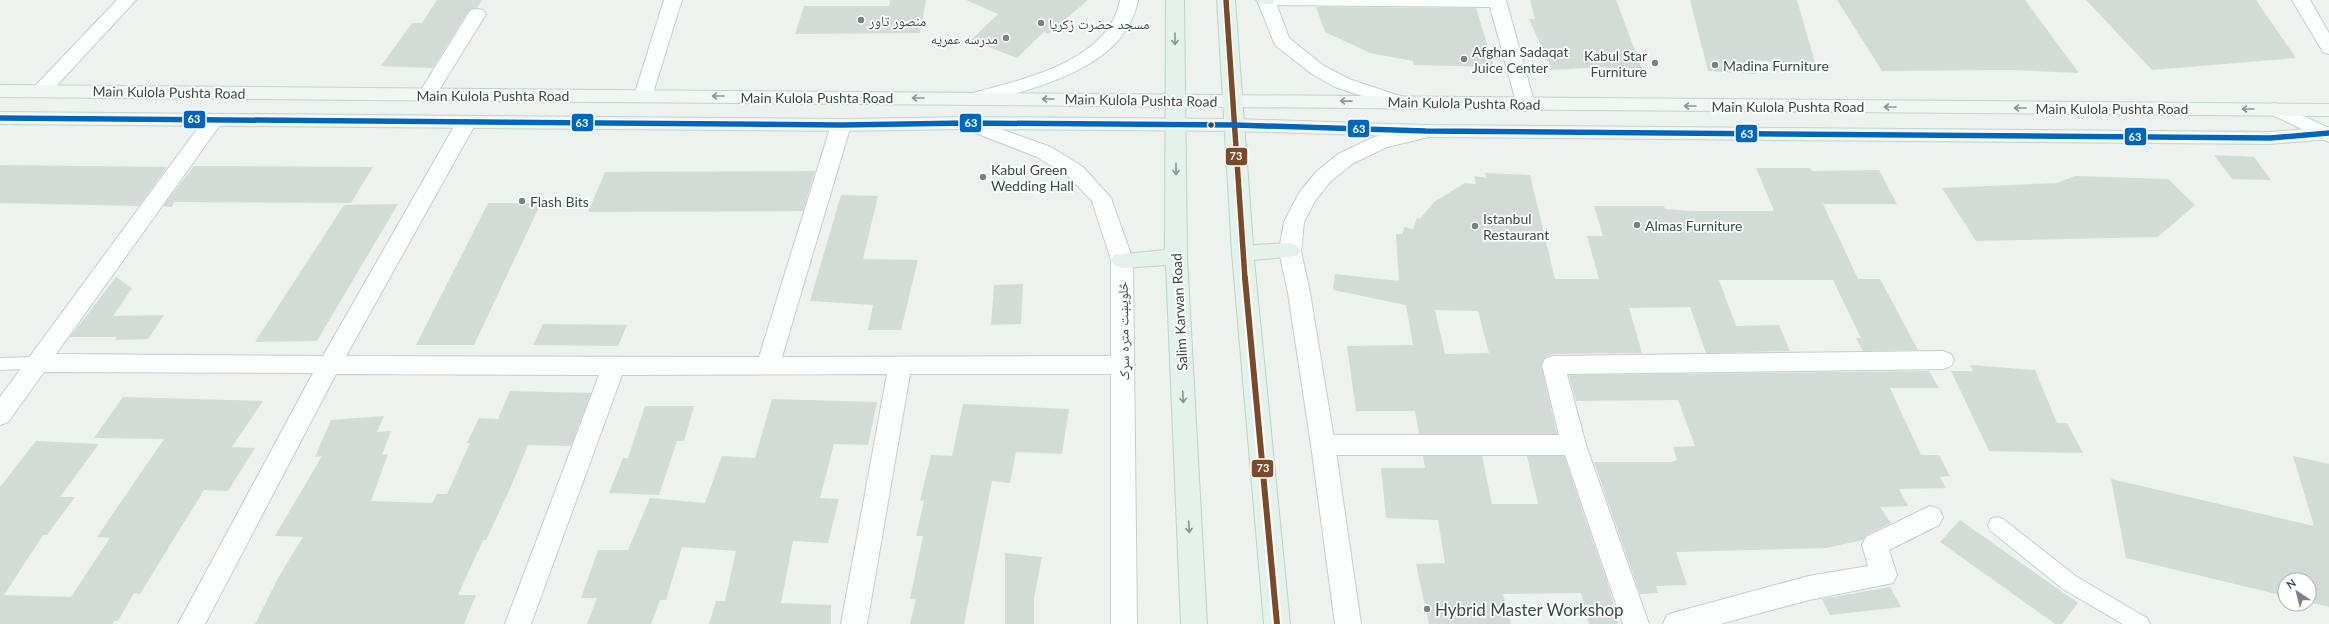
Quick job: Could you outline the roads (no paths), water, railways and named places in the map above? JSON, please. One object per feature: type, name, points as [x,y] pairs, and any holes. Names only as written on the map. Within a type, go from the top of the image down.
[{"type":"main road","name":"Salim Karwan Road","points":[[1175,0],[1176,257],[1194,624]]},
{"type":"main road","points":[[1226,0],[1234,100],[1243,253],[1277,624]]},
{"type":"main road","name":"Main Kulola Pushta Road","points":[[0,91],[2329,110]]},
{"type":"main road","name":"Main Kulola Pushta Road","points":[[0,118],[213,121],[841,125],[967,123],[1176,124],[1426,131],[2262,138],[2327,134]]},
{"type":"main road","points":[[1243,253],[1290,251]]},
{"type":"main road","points":[[1122,260],[1176,257]]},
{"type":"street","points":[[41,91],[127,0]]},
{"type":"street","points":[[643,96],[673,0]]},
{"type":"street","points":[[976,98],[1046,79],[1092,56],[1124,20],[1129,0]]},
{"type":"street","points":[[1399,102],[1342,83],[1318,70],[1281,41],[1266,0],[1497,1],[1526,104]]},
{"type":"street","points":[[2300,0],[2329,48]]},
{"type":"street","points":[[427,95],[477,14]]},
{"type":"street","points":[[2275,109],[2327,134]]},
{"type":"street","points":[[0,415],[213,121]]},
{"type":"street","points":[[191,624],[330,364],[466,123]]},
{"type":"street","name":"څلویښت متره سړک","points":[[967,123],[1044,152],[1076,172],[1101,198],[1122,260],[1124,365],[1124,624]]},
{"type":"street","points":[[768,366],[841,125]]},
{"type":"street","points":[[1348,624],[1323,445],[1290,251],[1294,222],[1306,198],[1323,177],[1345,159],[1381,142],[1426,131]]},
{"type":"street","points":[[1636,624],[1574,445],[1553,365],[1943,360]]},
{"type":"street","points":[[37,363],[614,366],[1124,365]]},
{"type":"street","points":[[854,624],[894,407],[900,365]]},
{"type":"street","points":[[518,624],[614,366]]},
{"type":"street","points":[[1323,445],[1574,445]]},
{"type":"street","points":[[1676,624],[1809,588],[1884,575],[1875,545],[1930,517]]},
{"type":"lane","points":[[0,364],[37,363]]},
{"type":"lane","points":[[1997,525],[2070,583],[2140,624]]},
{"type":"place","name":"منصور تاور","points":[[861,20]]},
{"type":"place","name":"مسجد حضرت زکریا","points":[[1041,23]]},
{"type":"place","name":"مدرسه عمریه","points":[[1006,38]]},
{"type":"place","name":"Afghan Sadaqat Juice Center","points":[[1464,59]]},
{"type":"place","name":"Kabul Star Furniture","points":[[1655,63]]},
{"type":"place","name":"Madina Furniture","points":[[1715,65]]},
{"type":"place","name":"Kabul Green Wedding Hall","points":[[983,177]]},
{"type":"place","name":"Flash Bits","points":[[522,201]]},
{"type":"place","name":"Almas Furniture","points":[[1637,225]]},
{"type":"place","name":"Istanbul Restaurant","points":[[1475,226]]},
{"type":"place","name":"Hybrid Master Workshop","points":[[1427,609]]}]
